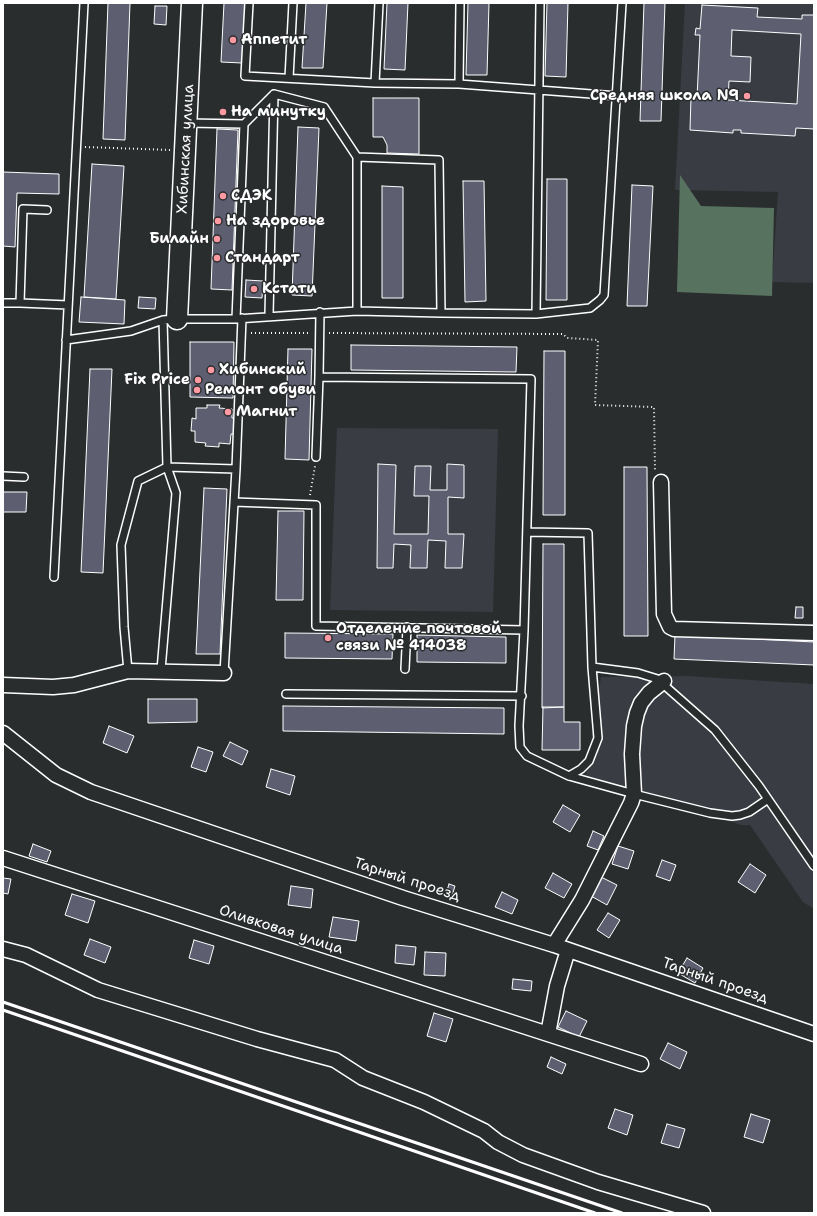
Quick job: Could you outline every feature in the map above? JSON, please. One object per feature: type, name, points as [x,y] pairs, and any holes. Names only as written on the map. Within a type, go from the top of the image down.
[{"type":"street","name":"Хибинская улица","points":[[170,319],[186,151],[192,3]]},
{"type":"street","points":[[661,482],[664,614],[667,624],[670,627],[674,630],[814,633]]},
{"type":"street","points":[[3,685],[46,687],[74,685],[128,670],[224,673]]},
{"type":"street","points":[[554,945],[582,900],[613,841],[634,794],[632,754],[634,726],[637,713],[641,703],[648,694],[664,681]]},
{"type":"street","name":"Тарный проезд","points":[[3,733],[56,775],[91,792],[403,898],[554,945],[814,1034]]},
{"type":"street","name":"Оливковая улица","points":[[3,858],[641,1064]]},
{"type":"street","points":[[3,949],[26,956],[98,990],[257,1039],[335,1060],[363,1078],[424,1102],[484,1131],[498,1142],[523,1156],[598,1182],[703,1213]]},
{"type":"street","points":[[548,1034],[557,986],[568,950]]},
{"type":"lane","points":[[54,577],[84,3]]},
{"type":"lane","points":[[249,3],[245,76],[374,83],[459,84],[538,92],[618,96]]},
{"type":"lane","points":[[289,78],[294,3]]},
{"type":"lane","points":[[374,83],[378,3]]},
{"type":"lane","points":[[459,84],[460,3]]},
{"type":"lane","points":[[536,314],[540,3]]},
{"type":"lane","points":[[66,340],[132,331],[170,319],[239,319],[269,315],[357,311],[536,314],[590,308],[604,295],[618,96],[622,3]]},
{"type":"lane","points":[[224,673],[242,333],[239,319],[244,124],[274,94]]},
{"type":"lane","points":[[274,94],[324,107],[357,157],[357,311]]},
{"type":"lane","points":[[269,315],[274,94]]},
{"type":"lane","points":[[187,123],[244,124]]},
{"type":"lane","points":[[357,157],[439,160],[441,313]]},
{"type":"lane","points":[[20,303],[23,209],[47,210]]},
{"type":"lane","points":[[3,303],[68,305]]},
{"type":"lane","points":[[316,457],[320,312]]},
{"type":"lane","points":[[161,670],[176,493],[167,467],[170,319]]},
{"type":"lane","points":[[319,377],[531,379],[520,747],[527,756],[535,761],[569,776],[634,794],[732,816],[749,812],[768,799]]},
{"type":"lane","points":[[128,670],[124,627],[121,545],[138,481],[167,467],[236,469]]},
{"type":"lane","points":[[3,476],[24,477]]},
{"type":"lane","points":[[234,502],[316,505],[316,626],[524,630]]},
{"type":"lane","points":[[527,532],[588,533],[592,667],[598,731],[596,745],[590,761],[581,769],[569,776]]},
{"type":"lane","points":[[405,669],[408,627]]},
{"type":"lane","points":[[592,667],[645,674],[664,681],[664,685],[715,730],[768,799],[814,866]]},
{"type":"lane","points":[[286,694],[522,696]]},
{"type":"path","points":[[76,146],[186,151]]},
{"type":"path","points":[[242,333],[563,334],[567,338],[598,340],[595,405],[654,406],[655,482],[661,482]]},
{"type":"path","points":[[303,505],[311,493],[316,457]]},
{"type":"shaded area","name":"Средняя школа N9","points":[[685,3],[814,3],[814,283],[772,282],[778,192],[675,190]]},
{"type":"shaded area","points":[[337,428],[498,429],[493,612],[330,610]]},
{"type":"shaded area","points":[[688,676],[814,684],[814,909],[803,902],[750,825],[741,825],[586,775],[601,677]]},
{"type":"green space","points":[[680,175],[701,206],[774,208],[772,296],[677,292]]},
{"type":"building","points":[[108,3],[130,3],[125,140],[103,139]]},
{"type":"building","points":[[224,3],[245,3],[242,63],[221,62]]},
{"type":"building","points":[[306,3],[327,3],[323,68],[302,68]]},
{"type":"building","points":[[387,3],[408,3],[405,70],[384,69]]},
{"type":"building","points":[[468,3],[489,3],[487,75],[466,75]]},
{"type":"building","points":[[547,3],[568,3],[566,77],[545,76]]},
{"type":"building","points":[[644,3],[665,3],[661,121],[640,121]]},
{"type":"building","name":"Средняя школа N9","points":[[702,5],[758,8],[757,17],[802,19],[802,15],[814,15],[814,129],[796,128],[795,136],[741,133],[741,130],[733,130],[733,133],[690,130],[691,97],[697,98],[700,35],[695,35],[696,28],[700,29]],"holes":[[[732,30],[801,34],[797,104],[728,100],[729,81],[750,82],[751,57],[731,56]]]},
{"type":"building","points":[[155,6],[167,6],[166,25],[154,24]]},
{"type":"building","points":[[373,98],[419,98],[419,154],[387,153],[387,145],[383,137],[373,137]]},
{"type":"building","points":[[298,127],[319,128],[312,296],[292,295]]},
{"type":"building","points":[[217,129],[238,130],[232,290],[211,289]]},
{"type":"building","points":[[92,164],[124,166],[116,299],[84,297]]},
{"type":"building","points":[[3,172],[59,174],[59,194],[17,193],[15,247],[3,246]]},
{"type":"building","points":[[547,179],[567,179],[567,300],[546,300]]},
{"type":"building","points":[[463,181],[484,181],[486,301],[465,302]]},
{"type":"building","points":[[632,185],[653,186],[647,306],[627,306]]},
{"type":"building","points":[[382,186],[403,187],[403,298],[382,298]]},
{"type":"building","name":"Кстати","points":[[246,280],[263,281],[262,298],[245,297]]},
{"type":"building","points":[[81,297],[125,300],[124,324],[79,322]]},
{"type":"building","points":[[139,297],[156,298],[155,309],[138,308]]},
{"type":"building","name":"Хибинский","points":[[190,342],[234,342],[233,398],[190,397]]},
{"type":"building","points":[[351,345],[517,347],[516,372],[351,370]]},
{"type":"building","points":[[288,349],[312,349],[309,460],[285,459]]},
{"type":"building","points":[[544,351],[565,351],[565,515],[543,515]]},
{"type":"building","points":[[90,369],[112,369],[103,573],[81,572]]},
{"type":"building","points":[[207,405],[220,405],[219,408],[232,409],[232,418],[235,418],[235,434],[231,434],[230,444],[219,443],[219,447],[205,446],[206,443],[195,442],[195,431],[191,431],[192,418],[196,419],[196,408],[207,408]]},
{"type":"building","points":[[378,464],[396,465],[394,534],[428,534],[429,496],[414,496],[415,466],[431,466],[430,490],[447,490],[447,464],[464,465],[464,498],[448,497],[448,534],[464,534],[462,568],[445,568],[446,541],[428,540],[427,568],[410,568],[411,545],[394,544],[393,568],[377,568]]},
{"type":"building","points":[[624,467],[647,467],[648,636],[624,636]]},
{"type":"building","points":[[204,488],[227,489],[220,654],[196,654]]},
{"type":"building","points":[[3,492],[27,492],[26,512],[3,512]]},
{"type":"building","points":[[278,511],[304,511],[303,600],[276,600]]},
{"type":"building","points":[[543,544],[564,544],[564,707],[542,708]]},
{"type":"building","points":[[796,607],[803,607],[803,618],[795,618]]},
{"type":"building","points":[[285,633],[393,634],[392,659],[285,658]]},
{"type":"building","points":[[417,635],[506,637],[506,663],[417,662]]},
{"type":"building","points":[[675,635],[814,642],[814,665],[674,659]]},
{"type":"building","points":[[148,699],[197,699],[197,722],[148,723]]},
{"type":"building","points":[[283,706],[504,708],[504,734],[283,731]]},
{"type":"building","points":[[543,707],[564,707],[564,722],[580,722],[580,750],[542,750]]},
{"type":"building","points":[[109,726],[134,736],[127,753],[103,743]]},
{"type":"building","points":[[230,742],[248,751],[242,765],[223,756]]},
{"type":"building","points":[[198,747],[213,752],[206,772],[191,767]]},
{"type":"building","points":[[271,769],[295,776],[290,795],[266,787]]},
{"type":"building","points":[[563,805],[580,815],[570,832],[553,822]]},
{"type":"building","points":[[593,831],[604,836],[598,850],[587,846]]},
{"type":"building","points":[[33,844],[51,851],[47,862],[29,856]]},
{"type":"building","points":[[618,846],[634,851],[628,869],[612,864]]},
{"type":"building","points":[[662,860],[676,865],[670,881],[656,876]]},
{"type":"building","points":[[750,864],[766,875],[755,893],[738,882]]},
{"type":"building","points":[[553,873],[572,884],[564,898],[545,888]]},
{"type":"building","points":[[601,877],[617,885],[607,905],[591,896]]},
{"type":"building","points":[[3,878],[11,879],[8,894],[3,893]]},
{"type":"building","points":[[449,884],[455,886],[452,896],[446,894]]},
{"type":"building","points":[[291,886],[313,889],[311,908],[288,905]]},
{"type":"building","points":[[502,892],[518,900],[512,914],[495,907]]},
{"type":"building","points":[[72,894],[95,901],[88,923],[65,915]]},
{"type":"building","points":[[608,913],[620,920],[609,938],[597,930]]},
{"type":"building","points":[[333,917],[359,921],[356,941],[329,937]]},
{"type":"building","points":[[90,939],[111,947],[105,963],[84,955]]},
{"type":"building","points":[[194,940],[214,946],[209,964],[189,958]]},
{"type":"building","points":[[396,945],[416,947],[414,965],[395,963]]},
{"type":"building","points":[[425,952],[446,953],[445,976],[424,975]]},
{"type":"building","points":[[687,958],[703,968],[695,983],[678,973]]},
{"type":"building","points":[[513,979],[532,981],[531,991],[512,989]]},
{"type":"building","points":[[566,1011],[587,1021],[579,1037],[558,1027]]},
{"type":"building","points":[[434,1013],[453,1019],[446,1042],[427,1036]]},
{"type":"building","points":[[668,1043],[687,1052],[680,1069],[660,1059]]},
{"type":"building","points":[[551,1057],[566,1064],[562,1074],[547,1067]]},
{"type":"building","points":[[615,1109],[633,1115],[627,1135],[608,1128]]},
{"type":"building","points":[[751,1114],[770,1120],[763,1143],[744,1137]]},
{"type":"building","points":[[667,1124],[685,1129],[679,1148],[661,1143]]},
{"type":"railway","points":[[3,1002],[622,1213]]},
{"type":"railway","points":[[3,1010],[595,1213]]},
{"type":"place","name":"Аппетит","points":[[233,40]]},
{"type":"place","name":"Средняя школа N9","points":[[747,96]]},
{"type":"place","name":"На минутку","points":[[223,112]]},
{"type":"place","name":"СДЭК","points":[[223,196]]},
{"type":"place","name":"На здоровье","points":[[218,221]]},
{"type":"place","name":"Билайн","points":[[217,239]]},
{"type":"place","name":"Стандарт","points":[[217,258]]},
{"type":"place","name":"Кстати","points":[[254,289]]},
{"type":"place","name":"Хибинский","points":[[211,370]]},
{"type":"place","name":"Fix Price","points":[[198,380]]},
{"type":"place","name":"Ремонт обуви","points":[[197,390]]},
{"type":"place","name":"Магнит","points":[[228,412]]},
{"type":"place","name":"Отделение почтовой связи № 414038","points":[[328,638]]}]
